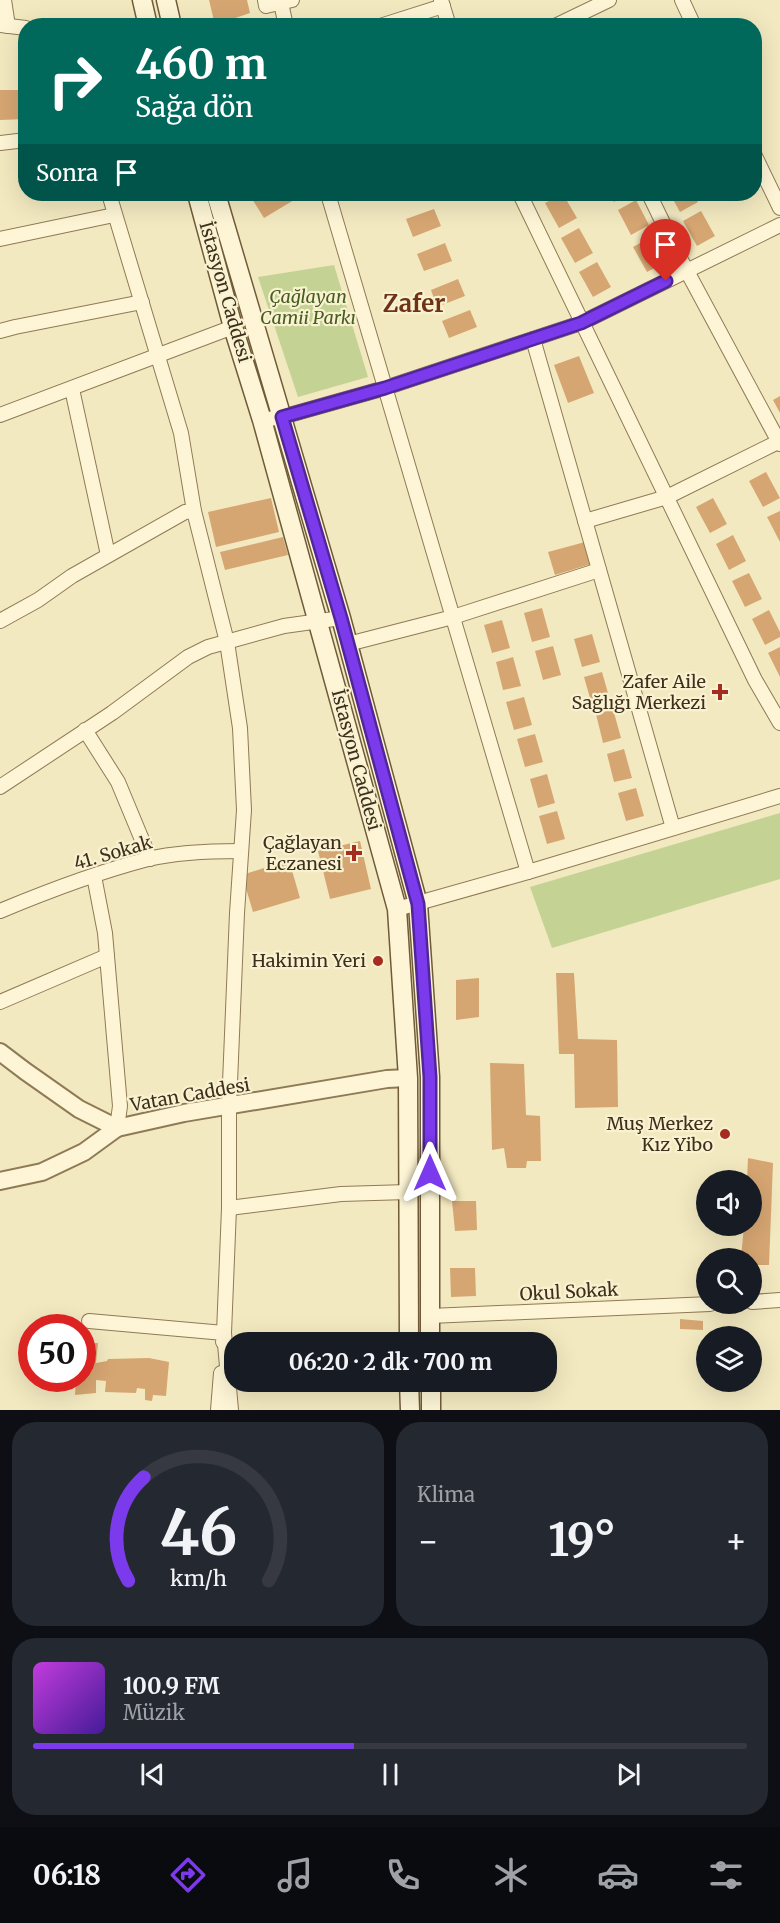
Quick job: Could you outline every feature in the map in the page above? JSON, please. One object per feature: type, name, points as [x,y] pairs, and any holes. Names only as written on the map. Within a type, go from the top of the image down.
[{"type":"main road","points":[[142,0],[146,18]]},
{"type":"main road","points":[[166,0],[170,18]]},
{"type":"main road","name":"İstasyon Caddesi","points":[[198,201],[262,420],[397,909],[408,1078],[409,1332]]},
{"type":"main road","name":"İstasyon Caddesi","points":[[218,201],[341,618],[418,904],[430,1077],[430,1332]]},
{"type":"main road","points":[[410,1392],[410,1410]]},
{"type":"main road","points":[[431,1392],[431,1410]]},
{"type":"street","points":[[4,0],[4,26]]},
{"type":"street","points":[[265,0],[266,6],[286,1],[285,18]]},
{"type":"street","points":[[574,18],[609,0]]},
{"type":"street","points":[[682,0],[690,18]]},
{"type":"street","points":[[402,18],[442,3],[447,18]]},
{"type":"street","points":[[0,143],[18,141]]},
{"type":"street","points":[[762,171],[780,208]]},
{"type":"street","points":[[111,201],[181,434],[194,511],[227,642],[240,728],[244,810],[240,851],[229,1107],[229,1208],[224,1332]]},
{"type":"street","points":[[330,201],[528,872]]},
{"type":"street","points":[[523,201],[755,680],[780,723]]},
{"type":"street","points":[[585,521],[667,497],[780,442],[687,271],[652,201]]},
{"type":"street","points":[[0,239],[114,215]]},
{"type":"street","points":[[262,420],[282,417],[385,388],[581,323],[780,225]]},
{"type":"street","points":[[0,332],[142,302]]},
{"type":"street","points":[[0,415],[233,327]]},
{"type":"street","points":[[533,339],[673,828]]},
{"type":"street","points":[[72,389],[108,555]]},
{"type":"street","points":[[0,621],[38,600],[72,576],[108,555],[185,512],[194,511]]},
{"type":"street","points":[[348,644],[453,616],[599,570]]},
{"type":"street","points":[[0,787],[188,657],[208,646],[284,626],[341,618]]},
{"type":"street","points":[[85,730],[118,783],[150,859]]},
{"type":"street","points":[[397,909],[780,796]]},
{"type":"street","name":"41. Sokak","points":[[0,911],[94,876],[150,859],[204,851],[240,851]]},
{"type":"street","points":[[0,1180],[42,1172],[84,1152],[117,1128],[120,1106],[105,933],[94,876]]},
{"type":"street","points":[[0,1002],[107,956]]},
{"type":"street","name":"Vatan Caddesi","points":[[0,1052],[24,1071],[80,1108],[117,1128],[184,1113],[387,1079],[408,1078]]},
{"type":"street","points":[[229,1208],[341,1194],[408,1192]]},
{"type":"street","points":[[762,1301],[780,1300]]},
{"type":"street","name":"Okul Sokak","points":[[430,1316],[696,1305]]},
{"type":"street","points":[[96,1322],[224,1333],[218,1410]]},
{"type":"street","points":[[229,1392],[231,1410]]},
{"type":"green space","name":"Çağlayan Camii Parkı","points":[[334,265],[368,377],[298,397],[258,277]]},
{"type":"green space","points":[[780,813],[780,879],[552,948],[530,887]]},
{"type":"building","points":[[209,0],[247,0],[250,13],[235,18],[213,18]]},
{"type":"building","points":[[0,90],[18,90],[18,119],[0,120]]},
{"type":"building","points":[[253,201],[292,201],[264,218]]},
{"type":"building","points":[[567,201],[577,218],[559,228],[545,203]]},
{"type":"building","points":[[637,201],[649,225],[631,235],[618,210]]},
{"type":"building","points":[[674,201],[698,201],[698,202],[680,212]]},
{"type":"building","points":[[434,209],[441,226],[413,237],[406,219]]},
{"type":"building","points":[[701,211],[715,236],[697,246],[683,221]]},
{"type":"building","points":[[579,228],[593,253],[575,263],[561,238]]},
{"type":"building","points":[[651,237],[665,262],[647,272],[633,247]]},
{"type":"building","points":[[445,243],[452,261],[424,271],[417,254]]},
{"type":"building","points":[[597,262],[611,287],[593,297],[579,272]]},
{"type":"building","points":[[458,279],[465,296],[437,307],[431,290]]},
{"type":"building","points":[[470,310],[477,327],[449,338],[442,321]]},
{"type":"building","points":[[579,356],[594,393],[568,403],[554,365]]},
{"type":"building","points":[[780,396],[780,413],[773,400]]},
{"type":"building","points":[[766,472],[780,498],[763,507],[749,481]]},
{"type":"building","points":[[271,498],[279,532],[216,547],[208,512]]},
{"type":"building","points":[[713,498],[727,524],[710,533],[696,507]]},
{"type":"building","points":[[780,511],[780,542],[767,517]]},
{"type":"building","points":[[733,535],[746,561],[729,570],[716,544]]},
{"type":"building","points":[[283,537],[288,555],[225,570],[220,552]]},
{"type":"building","points":[[585,542],[591,564],[555,575],[548,552]]},
{"type":"building","points":[[749,573],[762,599],[745,607],[732,581]]},
{"type":"building","points":[[542,608],[550,637],[532,642],[524,613]]},
{"type":"building","points":[[769,610],[780,632],[780,637],[765,645],[752,619]]},
{"type":"building","points":[[502,620],[510,648],[492,653],[484,625]]},
{"type":"building","points":[[592,634],[600,662],[582,667],[574,639]]},
{"type":"building","points":[[553,646],[561,675],[543,680],[535,651]]},
{"type":"building","points":[[780,647],[780,677],[768,653]]},
{"type":"building","points":[[513,657],[521,686],[503,690],[496,662]]},
{"type":"building","points":[[602,672],[610,700],[592,705],[584,677]]},
{"type":"building","points":[[524,697],[532,725],[514,730],[506,702]]},
{"type":"building","points":[[613,709],[621,738],[603,743],[596,714]]},
{"type":"building","points":[[535,734],[543,762],[525,767],[517,739]]},
{"type":"building","points":[[624,749],[632,778],[614,782],[607,754]]},
{"type":"building","points":[[547,774],[555,803],[538,808],[530,779]]},
{"type":"building","points":[[636,788],[644,816],[626,821],[618,793]]},
{"type":"building","points":[[557,811],[565,839],[547,844],[539,816]]},
{"type":"building","points":[[360,841],[371,889],[330,899],[318,851]]},
{"type":"building","points":[[289,860],[300,898],[253,912],[242,875]]},
{"type":"building","points":[[556,973],[574,973],[578,1039],[617,1040],[618,1107],[575,1108],[574,1054],[559,1054]]},
{"type":"building","points":[[479,978],[479,1017],[456,1020],[456,980]]},
{"type":"building","points":[[490,1063],[524,1064],[526,1115],[540,1116],[541,1161],[527,1161],[526,1168],[507,1168],[504,1148],[492,1150]]},
{"type":"building","points":[[748,1158],[773,1163],[769,1265],[762,1265],[762,1248],[742,1248],[743,1236],[762,1236],[762,1170],[747,1170]]},
{"type":"building","points":[[452,1201],[476,1201],[477,1230],[455,1231]]},
{"type":"building","points":[[450,1268],[475,1268],[476,1296],[451,1297]]},
{"type":"building","points":[[680,1319],[703,1321],[703,1326],[696,1326],[696,1330],[680,1329]]},
{"type":"building","points":[[149,1358],[169,1362],[166,1396],[153,1395],[152,1401],[145,1400],[145,1389],[137,1388],[136,1393],[105,1392],[106,1381],[96,1380],[96,1363],[108,1359]]},
{"type":"building","points":[[75,1392],[96,1392],[96,1393],[75,1395]]},
{"type":"place","name":"Zafer Aile Sağlığı Merkezi","points":[[720,692]]},
{"type":"place","name":"Çağlayan Eczanesi","points":[[354,853]]},
{"type":"place","name":"Hakimin Yeri","points":[[378,961]]},
{"type":"place","name":"Muş Merkez Kız Yibo","points":[[725,1134]]},
{"type":"district","name":"Zafer","points":[[414,304]]},
{"type":"route","points":[[430,1173],[430,1077],[418,904],[341,618],[282,417],[385,388],[581,323],[666,281]]}]
